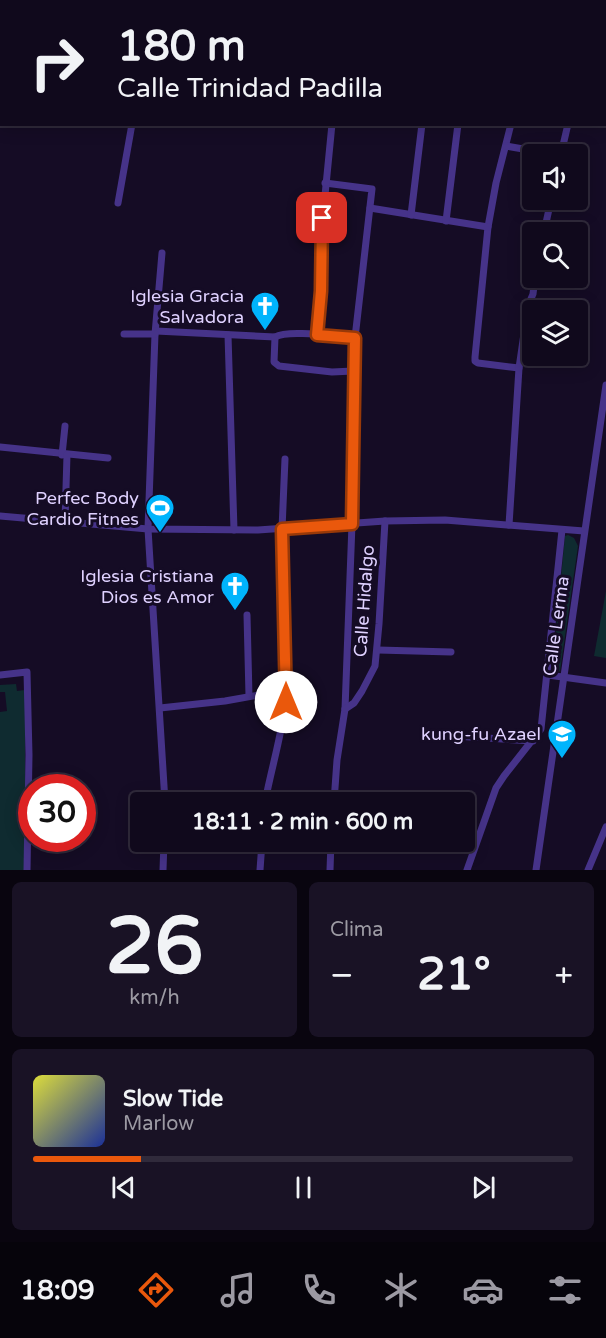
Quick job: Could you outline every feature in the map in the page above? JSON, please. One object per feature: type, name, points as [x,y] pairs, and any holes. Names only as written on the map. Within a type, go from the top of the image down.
[{"type":"street","points":[[118,204],[132,126]]},
{"type":"street","points":[[317,335],[321,291],[321,236],[332,126]]},
{"type":"street","points":[[411,215],[422,126]]},
{"type":"street","points":[[446,221],[456,159],[458,126]]},
{"type":"street","points":[[511,126],[488,227],[476,361],[519,368]]},
{"type":"street","points":[[563,144],[568,126]]},
{"type":"street","points":[[506,146],[522,149]]},
{"type":"street","points":[[325,183],[372,189],[355,338],[352,524],[345,709],[335,792]]},
{"type":"street","points":[[370,208],[488,227]]},
{"type":"street","points":[[162,253],[155,333],[148,529],[164,792]]},
{"type":"street","points":[[509,525],[519,368],[528,306],[534,288]]},
{"type":"street","points":[[124,334],[275,337],[280,334],[355,338]]},
{"type":"street","points":[[228,335],[234,530]]},
{"type":"street","points":[[275,337],[274,362],[279,366],[332,372],[353,371]]},
{"type":"street","name":"Calle Lerma","points":[[536,870],[606,386]]},
{"type":"street","points":[[65,426],[65,521]]},
{"type":"street","points":[[0,447],[108,458]]},
{"type":"street","points":[[267,792],[285,716],[287,690],[282,529],[285,459]]},
{"type":"street","points":[[0,516],[148,529],[282,529],[385,521],[445,520],[585,531]]},
{"type":"street","name":"Calle Hidalgo","points":[[345,709],[354,703],[368,682],[375,666],[378,650],[385,521]]},
{"type":"street","points":[[467,870],[496,788],[541,729],[562,530]]},
{"type":"street","points":[[247,615],[249,696]]},
{"type":"street","points":[[378,650],[451,652]]},
{"type":"street","points":[[0,675],[27,672],[29,755],[27,870]]},
{"type":"street","points":[[548,675],[606,683]]},
{"type":"street","points":[[160,708],[225,701],[287,690]]},
{"type":"street","points":[[541,729],[557,731]]},
{"type":"street","points":[[434,737],[439,735],[533,741]]},
{"type":"street","points":[[588,870],[606,827]]},
{"type":"street","points":[[163,870],[164,852]]},
{"type":"street","points":[[260,870],[261,852]]},
{"type":"street","points":[[330,870],[331,852]]},
{"type":"green space","points":[[565,536],[574,538],[578,546],[560,671],[556,673],[552,669]]},
{"type":"green space","points":[[606,591],[606,658],[594,656]]},
{"type":"green space","points":[[16,684],[17,691],[25,690],[25,774],[18,774],[18,852],[25,852],[25,870],[0,870],[0,712],[7,711],[5,692],[0,692],[0,685]]},
{"type":"place","name":"Iglesia Gracia Salvadora","points":[[265,332]]},
{"type":"place","name":"Perfec Body Cardio Fitnes","points":[[160,534]]},
{"type":"place","name":"Iglesia Cristiana Dios es Amor","points":[[235,612]]},
{"type":"place","name":"kung-fu Azael","points":[[562,760]]},
{"type":"route","points":[[286,702],[282,529],[352,524],[355,338],[317,335],[321,291],[322,218]]}]
